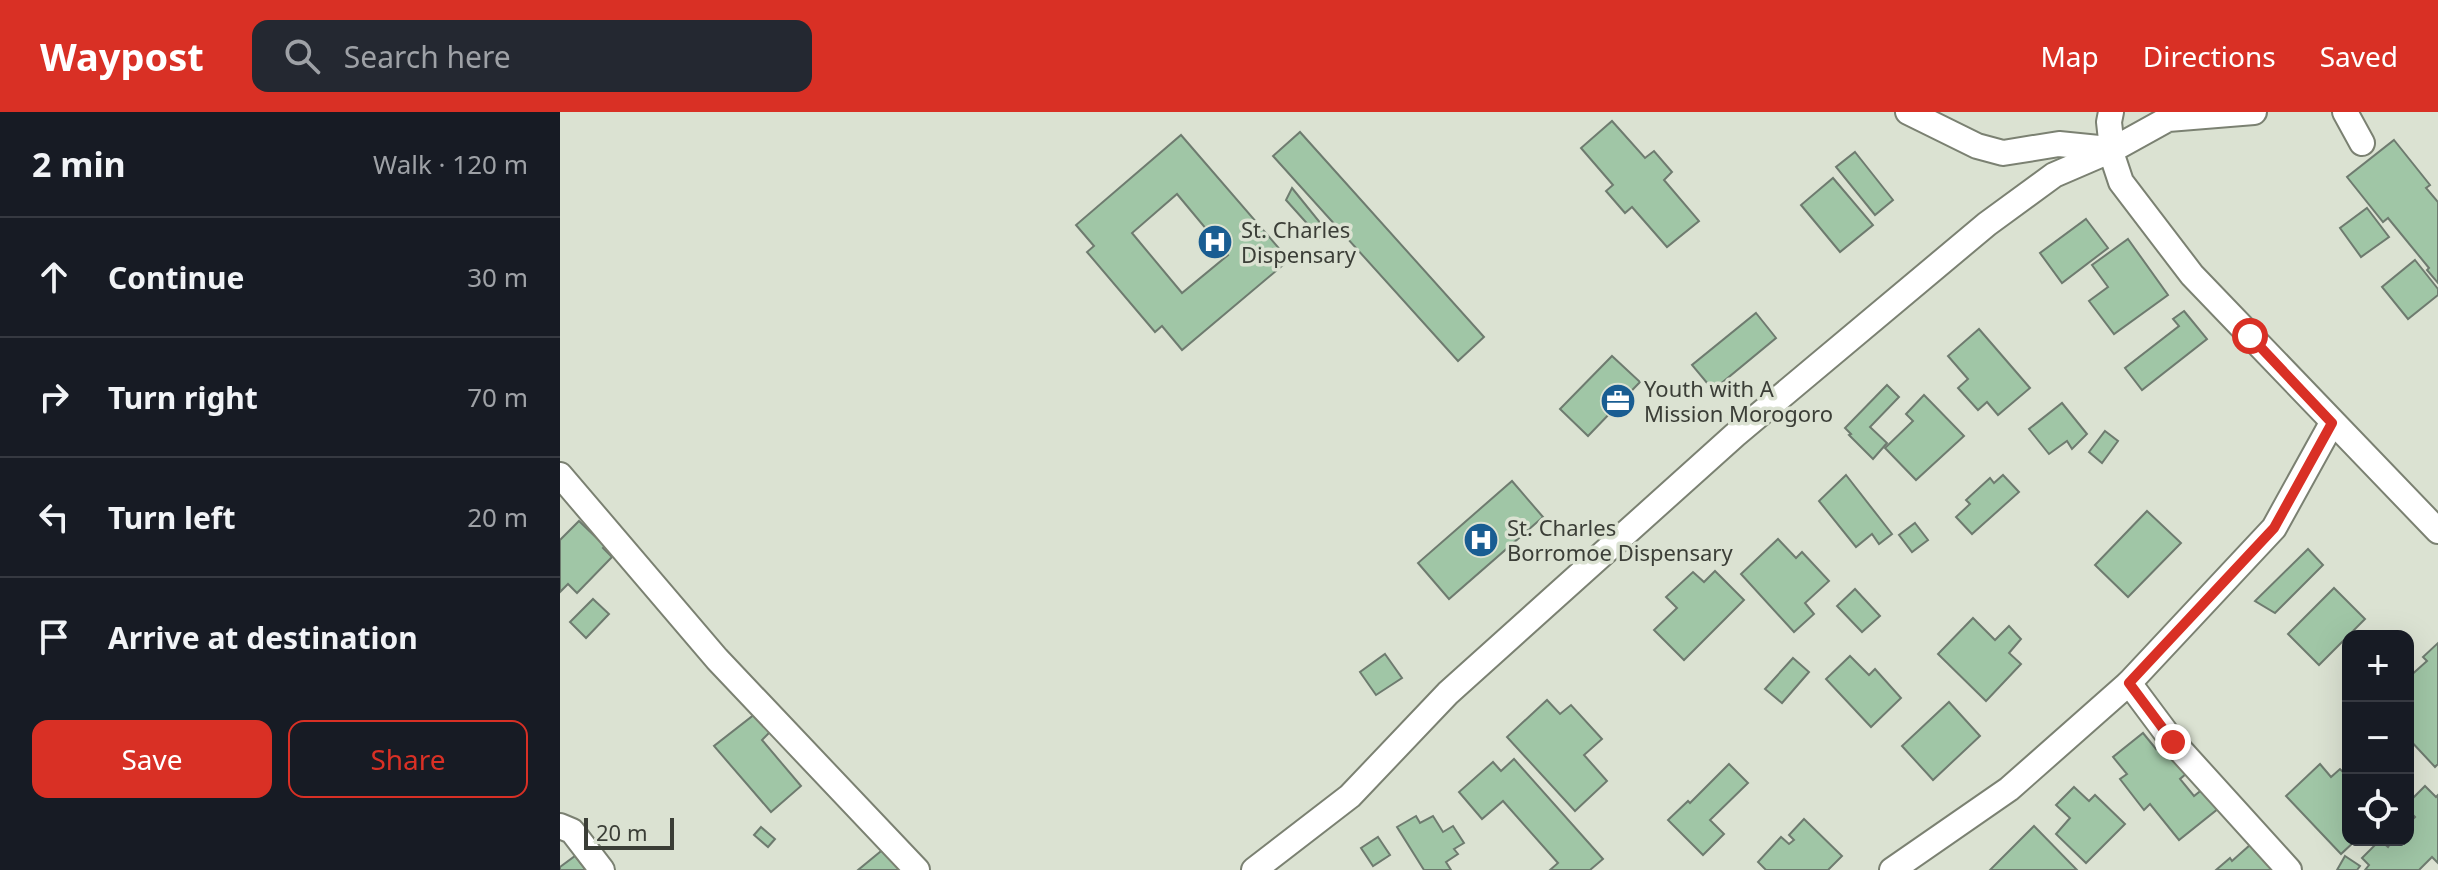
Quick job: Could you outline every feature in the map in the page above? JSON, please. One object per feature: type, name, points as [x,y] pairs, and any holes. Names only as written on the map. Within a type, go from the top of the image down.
[{"type":"street","points":[[1908,112],[1977,146],[2003,153],[2059,144],[2112,150]]},
{"type":"street","points":[[2111,112],[2112,150],[2121,182],[2192,275],[2438,531]]},
{"type":"street","points":[[1254,870],[1350,796],[1448,693],[1735,435],[1987,224],[2054,175],[2112,150],[2168,119],[2254,112]]},
{"type":"street","points":[[2345,112],[2362,143]]},
{"type":"street","points":[[1892,870],[2009,789],[2129,683],[2274,528],[2332,423]]},
{"type":"street","points":[[560,475],[717,659],[917,870]]},
{"type":"street","points":[[2129,683],[2173,742],[2289,870]]},
{"type":"street","points":[[560,826],[572,831],[602,870]]},
{"type":"building","points":[[1612,121],[1645,158],[1654,151],[1672,172],[1664,180],[1699,221],[1667,247],[1632,207],[1625,213],[1606,191],[1613,185],[1581,148]]},
{"type":"building","points":[[1300,132],[1484,337],[1458,361],[1273,156]]},
{"type":"building","points":[[1181,135],[1289,260],[1182,350],[1162,326],[1155,332],[1087,252],[1094,246],[1076,225]],"holes":[[[1177,194],[1228,255],[1182,293],[1132,233]]]},
{"type":"building","points":[[2394,140],[2430,185],[2426,188],[2438,202],[2438,283],[2388,218],[2383,222],[2347,177]]},
{"type":"building","points":[[1855,152],[1893,200],[1875,215],[1836,167]]},
{"type":"building","points":[[1833,178],[1873,225],[1840,252],[1801,205]]},
{"type":"building","points":[[1292,188],[1326,230],[1320,238],[1286,200]]},
{"type":"building","points":[[2367,208],[2389,237],[2361,257],[2340,228]]},
{"type":"building","points":[[2086,219],[2108,248],[2062,283],[2040,253]]},
{"type":"building","points":[[2128,239],[2168,295],[2114,334],[2089,301],[2108,287],[2092,265]]},
{"type":"building","points":[[2415,260],[2438,289],[2438,295],[2408,319],[2382,287]]},
{"type":"building","points":[[2184,311],[2207,339],[2142,390],[2125,368],[2179,326],[2173,319]]},
{"type":"building","points":[[1756,313],[1776,338],[1713,390],[1692,365]]},
{"type":"building","points":[[1979,329],[2030,388],[1998,415],[1987,402],[1978,410],[1958,388],[1968,379],[1948,356]]},
{"type":"building","points":[[1612,356],[1640,382],[1588,436],[1560,409]]},
{"type":"building","points":[[1887,385],[1899,397],[1870,427],[1887,443],[1873,459],[1845,428]]},
{"type":"building","points":[[1924,395],[1964,436],[1916,480],[1885,448],[1913,421],[1906,414]]},
{"type":"building","points":[[2062,403],[2087,434],[2072,449],[2067,441],[2049,454],[2029,429]]},
{"type":"building","points":[[2105,431],[2118,441],[2102,463],[2089,452]]},
{"type":"building","points":[[1846,475],[1892,534],[1879,544],[1872,534],[1856,547],[1819,501]]},
{"type":"building","points":[[2003,475],[2019,492],[1972,534],[1956,517],[1970,504],[1966,500],[1990,478],[1994,483]]},
{"type":"building","name":"St. Charles Borromoe Dispensary","points":[[1512,481],[1543,517],[1449,599],[1418,563]]},
{"type":"building","points":[[2147,511],[2181,543],[2128,597],[2095,565]]},
{"type":"building","points":[[579,521],[612,557],[577,593],[568,584],[560,592],[560,540]]},
{"type":"building","points":[[1915,523],[1928,540],[1912,552],[1899,535]]},
{"type":"building","points":[[1778,539],[1796,558],[1802,552],[1829,581],[1805,603],[1814,614],[1794,632],[1741,574]]},
{"type":"building","points":[[2308,549],[2323,565],[2275,613],[2255,601]]},
{"type":"building","points":[[1715,571],[1744,600],[1684,660],[1654,630],[1677,608],[1666,597],[1693,572],[1704,582]]},
{"type":"building","points":[[2334,588],[2365,619],[2354,630],[2342,630],[2342,642],[2319,665],[2288,634]]},
{"type":"building","points":[[1855,589],[1880,616],[1862,632],[1837,606]]},
{"type":"building","points":[[593,599],[609,614],[586,638],[570,622]]},
{"type":"building","points":[[1973,618],[1995,640],[2009,626],[2021,639],[2009,653],[2021,664],[1986,701],[1938,654]]},
{"type":"building","points":[[2438,643],[2438,764],[2435,767],[2414,744],[2414,673],[2427,661],[2423,657]]},
{"type":"building","points":[[1385,654],[1402,678],[1376,695],[1360,672]]},
{"type":"building","points":[[1850,656],[1869,675],[1875,669],[1901,698],[1871,727],[1826,679]]},
{"type":"building","points":[[1793,658],[1809,672],[1782,703],[1765,689]]},
{"type":"building","points":[[1547,700],[1560,714],[1571,705],[1602,739],[1584,755],[1607,781],[1575,811],[1507,737]]},
{"type":"building","points":[[1949,702],[1980,736],[1933,780],[1902,746]]},
{"type":"building","points":[[755,714],[770,732],[762,740],[801,786],[771,812],[714,746]]},
{"type":"building","points":[[2143,733],[2156,749],[2169,738],[2193,768],[2180,779],[2194,796],[2218,777],[2234,796],[2179,840],[2150,804],[2144,810],[2120,779],[2127,774],[2113,757]]},
{"type":"building","points":[[1514,759],[1603,859],[1590,870],[1550,870],[1558,863],[1503,801],[1482,819],[1459,792],[1493,762],[1501,771]]},
{"type":"building","points":[[1729,764],[1748,783],[1710,820],[1724,834],[1703,855],[1668,820]]},
{"type":"building","points":[[2320,764],[2331,777],[2340,769],[2342,846],[2350,846],[2341,854],[2286,796]]},
{"type":"building","points":[[2425,786],[2436,797],[2438,795],[2438,863],[2432,857],[2419,870],[2365,870],[2369,865],[2362,858],[2374,846],[2414,846],[2414,797]]},
{"type":"building","points":[[2074,787],[2089,801],[2095,795],[2125,824],[2086,863],[2056,834],[2070,818],[2056,805]]},
{"type":"building","points":[[1416,816],[1420,823],[1433,816],[1443,832],[1453,826],[1464,843],[1454,849],[1458,854],[1446,862],[1451,870],[1424,870],[1397,827]]},
{"type":"building","points":[[1804,819],[1842,856],[1828,870],[1766,870],[1758,862],[1781,837],[1789,844],[1794,840],[1789,835]]},
{"type":"building","points":[[2034,826],[2077,870],[1990,870]]},
{"type":"building","points":[[761,827],[775,839],[768,847],[754,835]]},
{"type":"building","points":[[1378,837],[1390,855],[1373,866],[1361,848]]},
{"type":"building","points":[[897,838],[908,870],[858,870]]},
{"type":"building","points":[[2250,845],[2273,870],[2216,870],[2230,858],[2232,861]]},
{"type":"building","points":[[575,856],[586,870],[560,870],[560,867]]},
{"type":"building","points":[[2345,856],[2360,866],[2357,870],[2337,870]]},
{"type":"place","name":"St. Charles Dispensary","points":[[1215,242]]},
{"type":"place","name":"Youth with A Mission Morogoro","points":[[1618,401]]},
{"type":"place","name":"St. Charles Borromoe Dispensary","points":[[1481,540]]},
{"type":"route","points":[[2173,742],[2129,683],[2274,528],[2332,423],[2250,336]]}]
